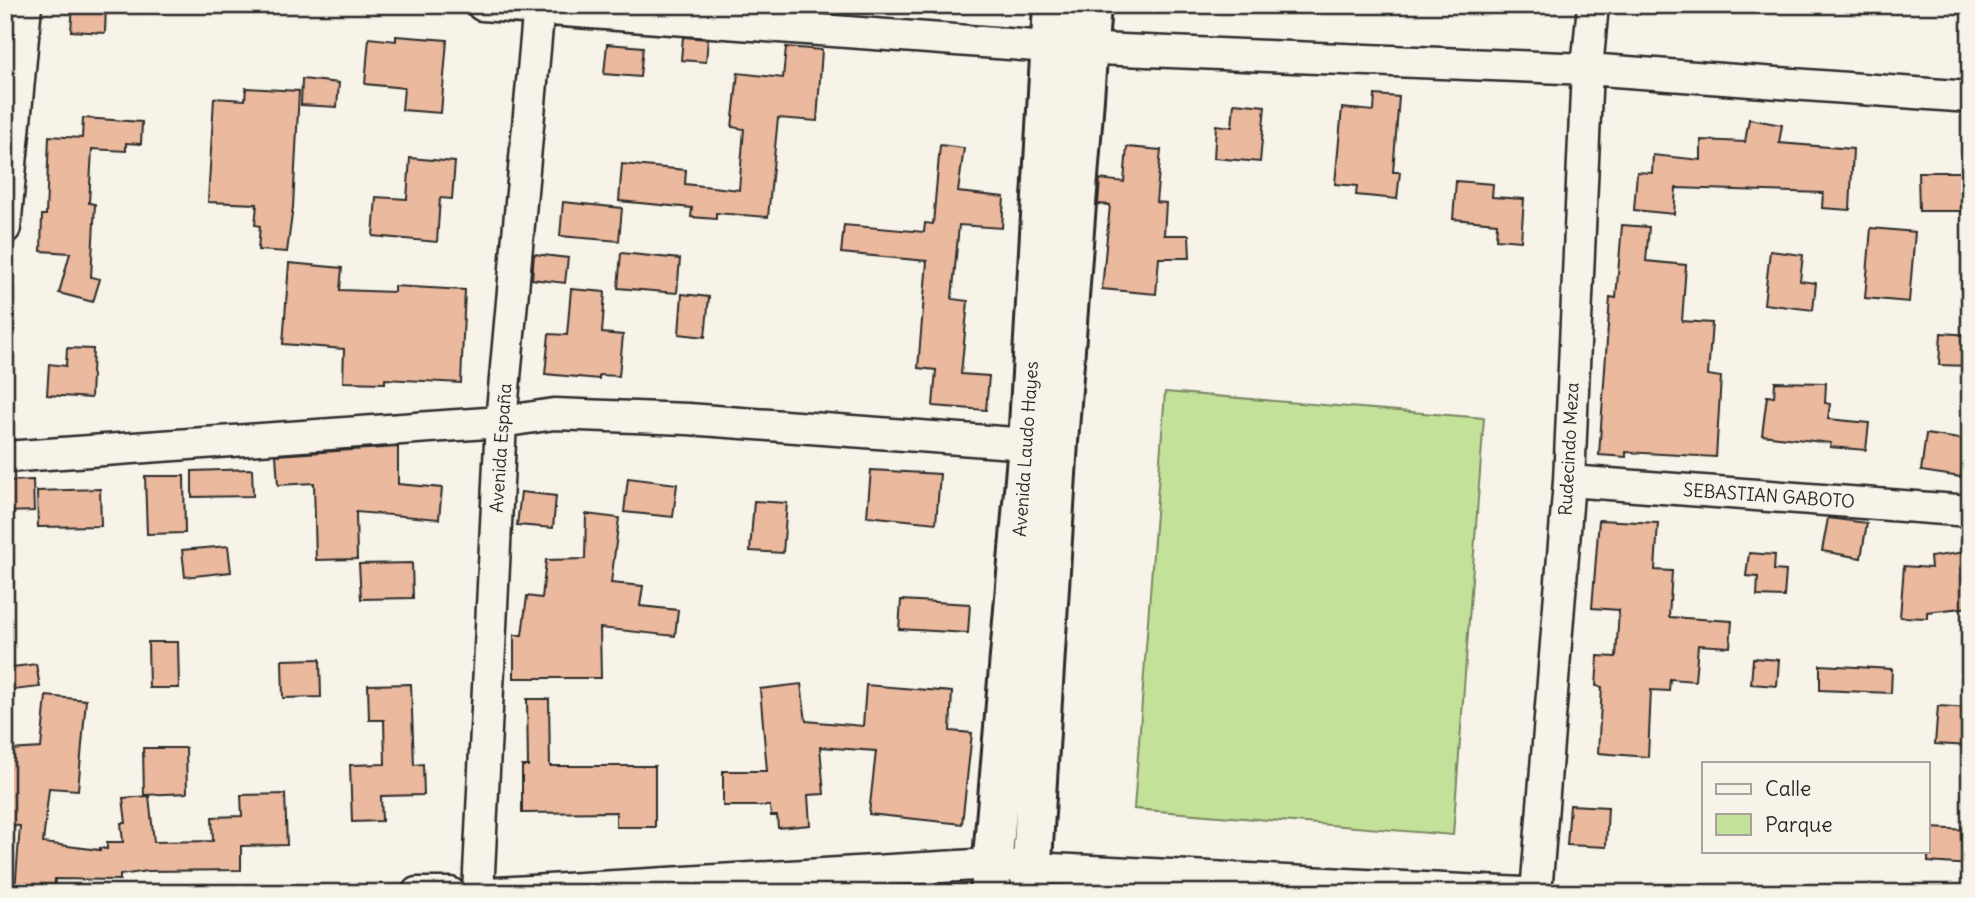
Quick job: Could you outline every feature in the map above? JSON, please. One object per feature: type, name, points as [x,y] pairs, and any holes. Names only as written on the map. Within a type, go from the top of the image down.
[{"type":"street","points":[[5,228],[26,5]]},
{"type":"street","points":[[482,5],[1049,47],[1587,69],[1970,97]]},
{"type":"street","name":"Avenida Laudo Hayes","points":[[1031,881],[1043,443],[1049,47],[1053,5]]},
{"type":"street","name":"Avenida Laudo Hayes","points":[[991,878],[1043,443],[1091,5]]},
{"type":"street","name":"Rudecindo Meza","points":[[1536,893],[1569,481],[1587,69],[1593,5]]},
{"type":"street","name":"Avenida España","points":[[478,893],[501,422],[539,8]]},
{"type":"street","points":[[5,457],[501,422],[554,414],[688,419],[1043,443]]},
{"type":"street","name":"SEBASTIAN GABOTO","points":[[1569,481],[1970,511]]},
{"type":"street","points":[[496,893],[991,878],[1522,893]]},
{"type":"street","points":[[417,893],[450,893]]},
{"type":"green space","points":[[1165,392],[1484,418],[1453,835],[1134,809]]},
{"type":"building","points":[[73,5],[106,5],[105,33],[71,31]]},
{"type":"building","points":[[396,36],[447,40],[441,113],[402,110],[404,88],[365,84],[369,38],[396,41]]},
{"type":"building","points":[[683,37],[708,39],[706,62],[681,60]]},
{"type":"building","points":[[607,44],[643,47],[640,77],[604,74]]},
{"type":"building","points":[[786,47],[822,50],[817,121],[778,118],[768,217],[716,213],[716,219],[691,217],[692,208],[619,201],[622,164],[686,170],[685,184],[739,190],[744,129],[732,127],[738,73],[783,78]]},
{"type":"building","points":[[302,79],[339,83],[337,107],[301,105]]},
{"type":"building","points":[[246,88],[299,91],[293,207],[287,252],[258,250],[260,226],[255,225],[257,204],[208,202],[214,98],[245,100]]},
{"type":"building","points":[[1375,95],[1399,97],[1393,172],[1400,172],[1397,199],[1356,195],[1357,186],[1335,184],[1342,108],[1374,111]]},
{"type":"building","points":[[1234,103],[1265,106],[1260,162],[1214,158],[1216,125],[1232,127]]},
{"type":"building","points":[[83,118],[142,122],[141,144],[126,143],[126,151],[92,149],[89,203],[95,204],[91,277],[100,279],[93,302],[59,293],[70,253],[41,251],[42,215],[46,215],[49,136],[82,138]]},
{"type":"building","points":[[1749,119],[1782,125],[1779,143],[1853,149],[1850,210],[1822,208],[1823,193],[1676,188],[1674,214],[1634,210],[1637,172],[1652,173],[1653,155],[1701,160],[1701,140],[1745,142]]},
{"type":"building","points":[[940,145],[964,148],[958,192],[1004,197],[1002,228],[959,225],[952,299],[968,301],[961,374],[989,376],[986,410],[933,406],[936,370],[918,368],[927,261],[841,253],[844,225],[924,232],[925,223],[933,224]]},
{"type":"building","points":[[1127,147],[1161,150],[1156,202],[1166,203],[1164,235],[1189,235],[1190,258],[1159,258],[1156,294],[1102,289],[1110,205],[1098,204],[1100,179],[1124,182]]},
{"type":"building","points":[[410,158],[455,162],[452,199],[440,198],[437,242],[373,236],[376,197],[407,199]]},
{"type":"building","points":[[1918,172],[1961,172],[1962,211],[1919,211]]},
{"type":"building","points":[[1456,181],[1493,184],[1492,197],[1524,199],[1521,241],[1496,239],[1497,223],[1453,219]]},
{"type":"building","points":[[563,202],[622,208],[619,241],[560,236]]},
{"type":"building","points":[[1622,225],[1649,227],[1646,261],[1686,265],[1682,321],[1712,323],[1708,375],[1721,377],[1716,457],[1626,452],[1626,457],[1599,455],[1610,297],[1616,298]]},
{"type":"building","points":[[1871,228],[1915,232],[1909,302],[1865,298]]},
{"type":"building","points":[[1770,251],[1803,255],[1800,281],[1816,283],[1813,310],[1764,304]]},
{"type":"building","points":[[621,253],[680,259],[677,293],[618,288]]},
{"type":"building","points":[[534,254],[568,258],[565,283],[532,279]]},
{"type":"building","points":[[289,263],[342,268],[340,290],[394,292],[394,286],[465,290],[461,383],[385,379],[385,383],[343,382],[344,349],[283,344]]},
{"type":"building","points":[[571,289],[605,292],[602,333],[623,335],[619,376],[599,375],[599,379],[545,374],[549,334],[567,335]]},
{"type":"building","points":[[682,294],[709,297],[705,337],[679,334]]},
{"type":"building","points":[[1941,333],[1970,335],[1970,366],[1939,365]]},
{"type":"building","points":[[67,348],[93,349],[91,398],[47,395],[49,364],[66,366]]},
{"type":"building","points":[[1775,382],[1826,383],[1825,403],[1830,404],[1828,419],[1869,423],[1866,450],[1830,447],[1831,443],[1762,435],[1767,396],[1774,397]]},
{"type":"building","points":[[1926,434],[1967,440],[1961,477],[1921,471]]},
{"type":"building","points":[[398,447],[398,484],[442,488],[439,519],[356,512],[357,559],[316,560],[314,483],[278,485],[276,455]]},
{"type":"building","points":[[252,469],[253,496],[192,497],[192,471]]},
{"type":"building","points":[[871,470],[940,474],[936,523],[867,516]]},
{"type":"building","points":[[145,476],[184,476],[185,533],[147,534]]},
{"type":"building","points":[[628,478],[677,484],[673,517],[624,512]]},
{"type":"building","points":[[33,480],[34,511],[7,512],[6,481]]},
{"type":"building","points":[[100,489],[101,526],[38,527],[37,491]]},
{"type":"building","points":[[521,492],[556,496],[553,528],[517,525]]},
{"type":"building","points":[[754,501],[787,503],[783,553],[750,551]]},
{"type":"building","points":[[586,514],[619,518],[611,583],[643,586],[640,606],[678,610],[675,636],[600,628],[601,678],[514,678],[514,635],[522,635],[527,596],[542,598],[546,560],[585,559]]},
{"type":"building","points":[[1828,518],[1867,523],[1861,558],[1822,551]]},
{"type":"building","points":[[1599,520],[1658,523],[1655,570],[1672,571],[1669,617],[1732,621],[1730,647],[1698,645],[1695,681],[1670,679],[1669,691],[1651,690],[1648,757],[1598,753],[1602,687],[1596,686],[1598,656],[1616,657],[1619,610],[1592,608]]},
{"type":"building","points":[[228,546],[231,572],[185,577],[182,550]]},
{"type":"building","points":[[1966,552],[1970,607],[1927,612],[1927,618],[1900,617],[1904,566],[1931,568],[1930,557]]},
{"type":"building","points":[[1749,553],[1775,555],[1774,570],[1786,571],[1784,597],[1757,596],[1758,577],[1746,576]]},
{"type":"building","points":[[412,563],[413,598],[361,599],[359,564]]},
{"type":"building","points":[[901,600],[970,604],[968,633],[899,629]]},
{"type":"building","points":[[148,642],[178,642],[179,688],[149,688]]},
{"type":"building","points":[[1753,658],[1779,660],[1777,686],[1751,684]]},
{"type":"building","points":[[320,659],[321,697],[283,698],[282,660]]},
{"type":"building","points":[[36,664],[40,687],[5,691],[5,668]]},
{"type":"building","points":[[1820,665],[1892,669],[1891,693],[1820,690]]},
{"type":"building","points":[[411,684],[414,765],[423,764],[424,795],[381,796],[382,821],[352,822],[350,765],[385,764],[384,720],[369,720],[368,685]]},
{"type":"building","points":[[801,684],[806,721],[863,726],[866,685],[952,692],[950,731],[972,733],[962,824],[869,814],[876,751],[820,747],[824,794],[808,795],[810,825],[778,828],[777,816],[771,816],[770,806],[723,806],[723,771],[767,771],[760,689]]},
{"type":"building","points":[[46,696],[86,700],[78,790],[49,788],[43,843],[100,850],[107,849],[107,842],[123,842],[121,823],[126,823],[123,798],[149,796],[154,842],[213,841],[212,817],[242,816],[241,795],[285,794],[287,845],[241,846],[241,870],[148,871],[120,875],[120,880],[55,879],[54,893],[15,891],[20,826],[6,825],[9,750],[41,748]]},
{"type":"building","points":[[527,699],[549,699],[550,766],[655,766],[655,827],[616,827],[616,812],[522,813],[522,766],[528,766]]},
{"type":"building","points":[[1938,706],[1970,708],[1970,746],[1935,744]]},
{"type":"building","points":[[143,748],[186,748],[187,793],[144,795]]},
{"type":"building","points":[[1570,805],[1608,807],[1606,847],[1567,845]]},
{"type":"building","points":[[1930,828],[1970,830],[1970,865],[1928,862]]}]
